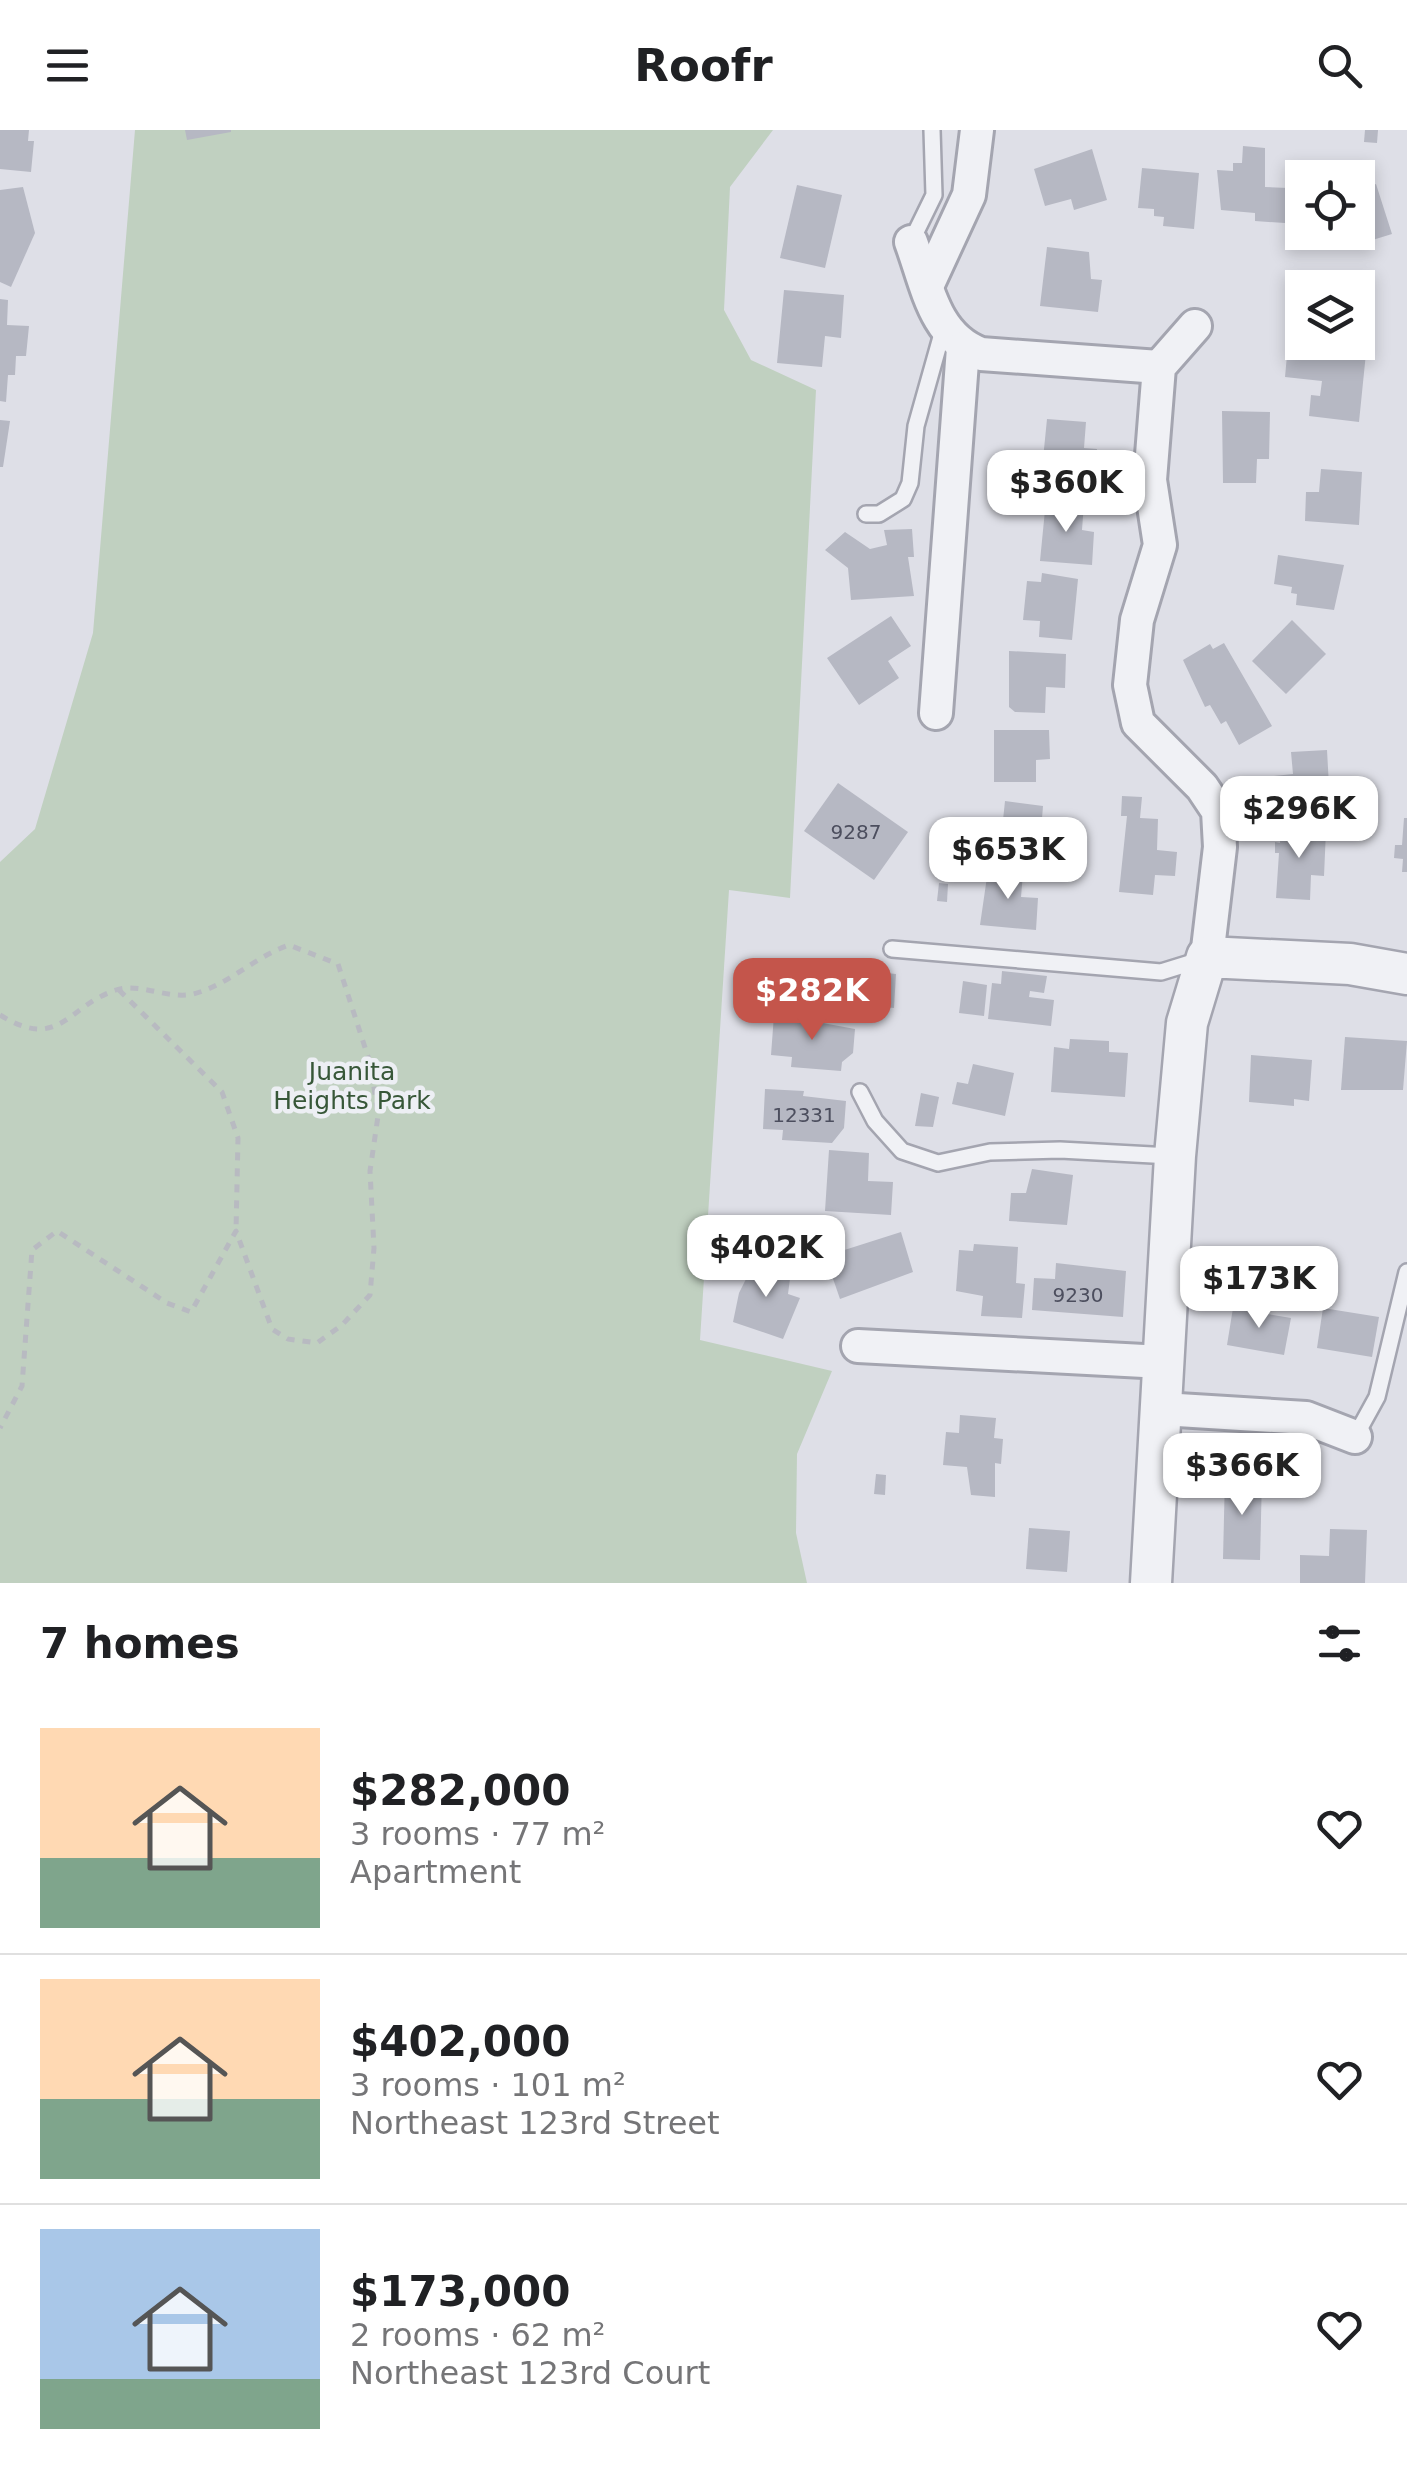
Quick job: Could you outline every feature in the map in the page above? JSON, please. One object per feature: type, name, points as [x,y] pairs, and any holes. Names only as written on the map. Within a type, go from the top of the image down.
[{"type":"street","points":[[927,286],[969,195],[977,130]]},
{"type":"street","points":[[911,242],[953,339],[936,714]]},
{"type":"street","points":[[1151,1583],[1176,1156],[1188,1023],[1207,958],[1220,848],[1218,811],[1202,787],[1138,723],[1130,685],[1137,620],[1160,545],[1150,480],[1160,367],[1196,326]]},
{"type":"street","points":[[953,339],[981,354],[1160,367]]},
{"type":"street","points":[[1207,958],[1350,964],[1407,974]]},
{"type":"street","points":[[858,1346],[1164,1362]]},
{"type":"street","points":[[1162,1409],[1306,1418],[1355,1437]]},
{"type":"lane","points":[[911,242],[934,194],[932,130]]},
{"type":"lane","points":[[866,514],[879,514],[903,498],[910,483],[916,426],[953,339]]},
{"type":"lane","points":[[892,949],[1161,972],[1207,958]]},
{"type":"lane","points":[[860,1092],[875,1121],[902,1151],[938,1163],[990,1152],[1176,1156]]},
{"type":"lane","points":[[1355,1437],[1377,1397],[1407,1272]]},
{"type":"path","points":[[0,1015],[20,1027],[56,1028],[118,989],[190,995],[223,983],[264,953],[288,945],[338,964],[371,1066],[378,1116],[370,1172],[374,1248],[370,1294],[342,1325],[317,1343],[288,1339],[272,1330],[236,1231],[238,1138],[222,1092],[118,989]]},
{"type":"path","points":[[0,1428],[22,1386],[32,1250],[57,1231],[166,1303],[191,1312],[236,1231]]},
{"type":"green space","name":"Juanita Heights Park","points":[[135,130],[773,130],[730,187],[724,310],[751,360],[816,390],[790,898],[729,890],[700,1340],[832,1371],[797,1454],[796,1533],[807,1583],[0,1583],[0,862],[35,829],[93,633]]},
{"type":"building","points":[[0,130],[29,130],[28,141],[34,141],[31,172],[0,169]]},
{"type":"building","points":[[185,130],[231,130],[231,132],[187,140]]},
{"type":"building","points":[[1365,130],[1378,130],[1377,143],[1364,142]]},
{"type":"building","points":[[1243,146],[1265,148],[1265,187],[1285,188],[1285,223],[1255,221],[1255,213],[1221,210],[1217,170],[1233,171],[1233,163],[1242,163]]},
{"type":"building","points":[[1092,149],[1107,200],[1074,210],[1071,199],[1045,206],[1034,169]]},
{"type":"building","points":[[1142,168],[1199,173],[1194,229],[1163,226],[1164,217],[1154,216],[1154,209],[1138,208]]},
{"type":"building","points":[[1375,184],[1392,234],[1375,239]]},
{"type":"building","points":[[797,185],[842,195],[825,268],[780,258]]},
{"type":"building","points":[[23,187],[35,233],[11,287],[0,282],[0,190]]},
{"type":"building","points":[[1047,247],[1089,252],[1091,279],[1102,280],[1098,312],[1040,306]]},
{"type":"building","points":[[784,290],[844,295],[841,338],[825,336],[822,367],[777,363]]},
{"type":"building","points":[[0,299],[8,300],[7,325],[29,326],[26,356],[16,356],[15,375],[8,375],[6,402],[0,401]]},
{"type":"building","points":[[1287,360],[1365,360],[1359,422],[1309,416],[1311,395],[1320,396],[1322,381],[1285,377]]},
{"type":"building","points":[[1222,411],[1270,412],[1269,459],[1257,459],[1256,483],[1223,483]]},
{"type":"building","points":[[1047,419],[1086,422],[1084,448],[1097,449],[1094,483],[1041,479]]},
{"type":"building","points":[[0,420],[10,421],[3,467],[0,467]]},
{"type":"building","points":[[1321,469],[1362,472],[1359,525],[1305,521],[1306,492],[1319,492]]},
{"type":"building","points":[[1046,500],[1084,503],[1082,530],[1094,532],[1092,565],[1040,561]]},
{"type":"building","points":[[912,529],[914,557],[908,557],[914,596],[851,600],[848,568],[825,550],[845,532],[870,549],[887,545],[884,530]]},
{"type":"building","points":[[1278,555],[1344,565],[1334,610],[1296,605],[1297,594],[1291,593],[1292,587],[1274,584]]},
{"type":"building","points":[[1042,573],[1078,579],[1072,640],[1039,637],[1040,621],[1023,620],[1027,581],[1041,582]]},
{"type":"building","points":[[891,616],[911,646],[888,661],[899,678],[859,705],[827,658]]},
{"type":"building","points":[[1292,620],[1326,654],[1286,694],[1252,661]]},
{"type":"building","points":[[1224,643],[1272,726],[1239,745],[1226,721],[1221,724],[1210,705],[1205,707],[1183,660],[1210,644],[1213,649]]},
{"type":"building","points":[[1009,651],[1066,654],[1065,688],[1046,687],[1045,713],[1015,712],[1009,707]]},
{"type":"building","points":[[994,730],[1049,730],[1050,759],[1036,760],[1036,782],[994,782]]},
{"type":"building","points":[[1327,750],[1330,804],[1277,807],[1274,776],[1293,774],[1291,752]]},
{"type":"building","points":[[838,783],[908,832],[874,880],[804,831]]},
{"type":"building","points":[[1122,796],[1142,797],[1140,818],[1158,819],[1157,850],[1177,852],[1175,876],[1155,875],[1153,895],[1119,892],[1127,816],[1121,816]]},
{"type":"building","points":[[1005,801],[1043,806],[1041,831],[1049,832],[1045,860],[999,858]]},
{"type":"building","points":[[1404,818],[1407,872],[1402,872],[1403,859],[1394,858],[1395,845],[1402,845]]},
{"type":"building","points":[[1281,827],[1326,830],[1324,876],[1311,875],[1310,900],[1276,898],[1279,853],[1275,853],[1275,842],[1280,843]]},
{"type":"building","points":[[988,870],[1023,873],[1021,897],[1038,898],[1036,930],[980,925]]},
{"type":"building","points":[[939,883],[948,884],[947,902],[937,901]]},
{"type":"building","points":[[837,968],[896,974],[894,1008],[835,1002]]},
{"type":"building","points":[[1002,971],[1047,976],[1044,993],[1030,991],[1029,997],[1054,1000],[1051,1026],[988,1019],[992,983],[1001,984]]},
{"type":"building","points":[[963,981],[987,985],[984,1016],[959,1013]]},
{"type":"building","points":[[774,1015],[813,1018],[812,1021],[855,1029],[853,1053],[842,1062],[841,1071],[791,1067],[792,1057],[771,1055]]},
{"type":"building","points":[[1345,1037],[1407,1041],[1403,1090],[1341,1090]]},
{"type":"building","points":[[1070,1039],[1109,1041],[1109,1052],[1128,1053],[1125,1097],[1051,1092],[1054,1047],[1069,1049]]},
{"type":"building","points":[[1251,1055],[1312,1060],[1309,1101],[1294,1099],[1294,1106],[1249,1102]]},
{"type":"building","points":[[973,1064],[1014,1073],[1005,1116],[952,1104],[957,1082],[968,1084]]},
{"type":"building","points":[[765,1089],[804,1091],[803,1096],[846,1101],[844,1128],[832,1143],[782,1140],[783,1130],[763,1129]]},
{"type":"building","points":[[921,1093],[939,1097],[933,1127],[915,1126]]},
{"type":"building","points":[[829,1150],[869,1153],[868,1181],[893,1182],[891,1215],[825,1211]]},
{"type":"building","points":[[1032,1169],[1073,1175],[1067,1225],[1009,1221],[1011,1193],[1026,1193]]},
{"type":"building","points":[[901,1232],[913,1272],[840,1299],[829,1267],[839,1264],[835,1253]]},
{"type":"building","points":[[974,1244],[1018,1247],[1016,1283],[1025,1284],[1022,1318],[981,1316],[983,1296],[956,1291],[959,1250],[973,1251]]},
{"type":"building","points":[[756,1259],[791,1271],[788,1294],[800,1298],[783,1339],[733,1322],[739,1293]]},
{"type":"building","points":[[1056,1263],[1126,1271],[1123,1317],[1032,1310],[1034,1278],[1055,1279]]},
{"type":"building","points":[[1233,1308],[1291,1318],[1284,1355],[1227,1345]]},
{"type":"building","points":[[1323,1308],[1379,1317],[1372,1357],[1317,1348]]},
{"type":"building","points":[[960,1415],[996,1418],[994,1438],[1003,1439],[1001,1464],[995,1463],[995,1497],[971,1495],[967,1467],[943,1465],[946,1432],[959,1433]]},
{"type":"building","points":[[876,1474],[886,1475],[885,1495],[874,1494]]},
{"type":"building","points":[[1225,1476],[1262,1477],[1260,1560],[1223,1559]]},
{"type":"building","points":[[1029,1528],[1070,1531],[1067,1572],[1026,1569]]},
{"type":"building","points":[[1330,1529],[1367,1530],[1365,1583],[1300,1583],[1300,1555],[1329,1556]]}]
